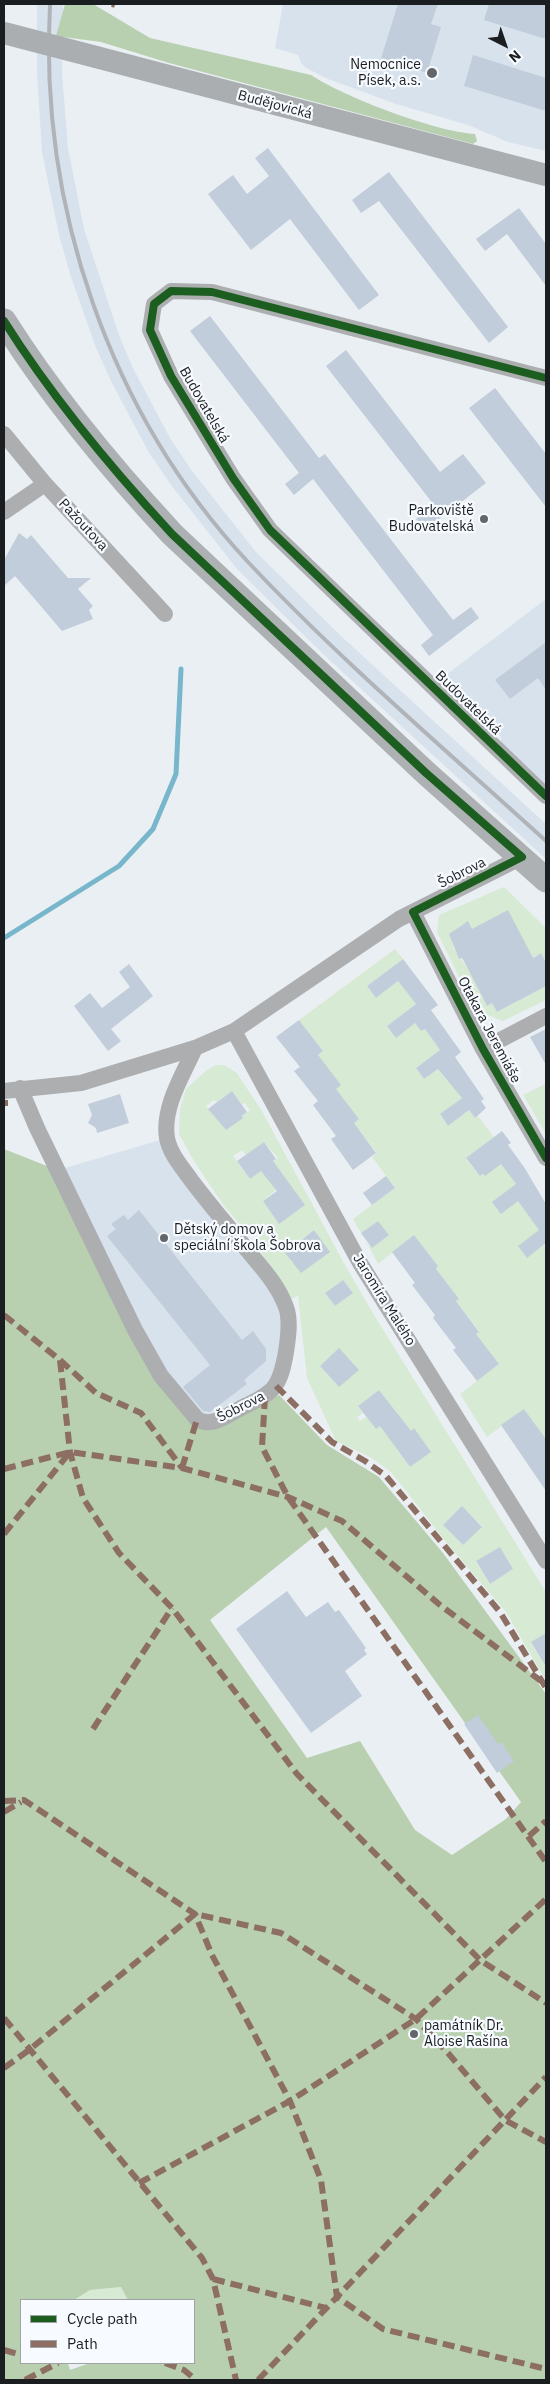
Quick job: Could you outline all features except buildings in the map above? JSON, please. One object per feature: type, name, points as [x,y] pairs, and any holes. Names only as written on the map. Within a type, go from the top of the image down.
[{"type":"main road","points":[[4,321],[92,441],[137,496],[172,534],[404,753],[546,880]]},
{"type":"street","name":"Budějovická","points":[[4,33],[546,175]]},
{"type":"street","name":"Budovatelská","points":[[546,378],[212,292],[172,291],[154,304],[150,330],[171,376],[232,478],[270,530],[546,796]]},
{"type":"street","name":"Pažoutova","points":[[4,434],[45,484],[164,614]]},
{"type":"street","points":[[4,512],[45,484]]},
{"type":"street","name":"Šobrova","points":[[4,1091],[81,1083],[195,1048],[234,1030],[399,919],[522,857]]},
{"type":"street","name":"Otakara Jeremiáše","points":[[413,912],[483,1049],[546,1158]]},
{"type":"street","points":[[483,1049],[546,1016]]},
{"type":"street","name":"Jaromíra Malého","points":[[234,1030],[360,1263],[546,1561]]},
{"type":"street","name":"Šobrova","points":[[20,1088],[34,1122],[135,1330],[161,1376],[198,1419],[204,1423],[214,1422],[265,1397],[276,1386],[283,1366],[288,1338],[287,1309],[274,1282],[174,1157],[167,1138],[166,1120],[175,1092],[195,1048]]},
{"type":"shaded area","points":[[37,4],[63,4],[62,73],[68,148],[84,229],[120,338],[134,370],[170,438],[192,471],[256,552],[341,636],[546,824],[546,859],[324,655],[237,569],[171,485],[148,451],[96,348],[71,277],[59,235],[42,152],[37,74]]},
{"type":"shaded area","name":"Nemocnice Písek, a.s.","points":[[283,4],[546,4],[546,151],[508,142],[468,125],[396,104],[328,79],[306,68],[301,63],[298,55],[275,48]]},
{"type":"shaded area","points":[[546,599],[546,787],[501,744],[501,737],[472,705],[460,703],[438,681]]},
{"type":"shaded area","name":"Dětský domov a speciální škola Šobrova","points":[[167,1138],[287,1309],[277,1384],[204,1423],[161,1376],[58,1170]]},
{"type":"green space","points":[[65,4],[93,4],[150,38],[311,75],[345,93],[391,112],[438,127],[475,134],[477,141],[473,144],[169,63],[101,42],[56,36]]},
{"type":"green space","points":[[504,887],[546,928],[546,962],[541,953],[521,964],[535,992],[546,986],[546,1000],[503,1021],[475,1010],[437,932],[439,915]],"holes":[[[468,922],[485,954],[465,965],[453,947],[458,927]],[[505,972],[519,1001],[497,1012],[492,1003],[487,1006],[477,986]]]},
{"type":"green space","points":[[395,949],[403,959],[367,986],[376,998],[398,981],[416,1004],[387,1026],[396,1037],[415,1023],[421,1031],[425,1029],[440,1050],[416,1068],[424,1079],[438,1069],[445,1078],[449,1076],[464,1096],[440,1115],[448,1126],[469,1110],[475,1118],[478,1116],[494,1137],[466,1159],[480,1176],[501,1164],[516,1184],[518,1201],[524,1209],[527,1207],[542,1228],[527,1257],[544,1245],[546,1248],[546,1439],[524,1409],[487,1437],[460,1394],[499,1364],[476,1334],[479,1331],[435,1269],[438,1266],[414,1235],[378,1264],[366,1241],[372,1248],[388,1235],[378,1221],[361,1233],[353,1219],[395,1188],[372,1157],[377,1153],[354,1123],[359,1119],[336,1089],[318,1055],[323,1051],[299,1020]]},
{"type":"green space","points":[[216,1065],[224,1065],[237,1073],[263,1113],[374,1315],[546,1592],[546,1633],[531,1643],[546,1667],[546,1681],[506,1612],[446,1542],[391,1472],[370,1457],[336,1441],[307,1378],[298,1295],[292,1299],[254,1242],[261,1236],[253,1227],[247,1233],[225,1207],[195,1163],[179,1134],[180,1109],[186,1089],[207,1070]],"holes":[[[232,1091],[242,1104],[245,1103],[250,1110],[226,1130],[206,1106],[214,1100],[217,1102]],[[264,1142],[278,1158],[250,1179],[233,1156],[242,1150],[246,1155]],[[287,1180],[279,1224],[263,1201]],[[314,1230],[329,1252],[292,1263],[285,1252]],[[343,1280],[353,1293],[335,1306],[325,1293]],[[339,1349],[339,1387],[320,1366]],[[379,1390],[396,1412],[376,1428],[366,1417],[360,1421],[357,1417],[363,1413],[358,1406]],[[414,1429],[430,1452],[410,1467],[393,1444]],[[462,1507],[482,1526],[463,1545],[443,1525]],[[500,1547],[513,1569],[490,1584],[476,1562]]]},
{"type":"green space","points":[[545,1084],[546,1086],[546,1134],[523,1095]]},
{"type":"green space","points":[[4,1149],[57,1170],[135,1330],[197,1419],[265,1397],[279,1395],[327,1445],[379,1477],[443,1553],[546,1694],[546,2380],[4,2380]],"holes":[[[326,1527],[521,1802],[506,1819],[452,1855],[415,1830],[360,1741],[307,1758],[210,1620]]]},
{"type":"green space","points":[[122,2287],[128,2299],[76,2299],[90,2290]]},
{"type":"waterway","points":[[4,938],[119,866],[153,829],[176,774],[181,669]]},
{"type":"railway","points":[[50,4],[50,80],[57,155],[71,230],[93,303],[121,373],[157,440],[199,504],[248,562],[283,599],[394,704],[546,841]]},
{"type":"marked path","points":[[4,1315],[60,1360],[70,1452],[83,1498],[119,1553],[172,1608],[297,1774],[480,1960],[546,2003]]},
{"type":"marked path","points":[[60,1360],[96,1393],[141,1413],[182,1468]]},
{"type":"marked path","points":[[276,1386],[332,1442],[365,1461],[386,1476],[500,1612],[546,1688]]},
{"type":"marked path","points":[[265,1397],[262,1447],[288,1497],[546,1862]]},
{"type":"marked path","points":[[182,1468],[197,1419]]},
{"type":"marked path","points":[[4,1469],[70,1452],[182,1468],[288,1497],[342,1521],[440,1605],[541,1681]]},
{"type":"marked path","points":[[4,1534],[70,1452]]},
{"type":"marked path","points":[[93,1729],[172,1608]]},
{"type":"marked path","points":[[4,1801],[24,1800],[195,1914],[212,1955],[290,2101],[321,2180],[337,2297],[383,2329],[546,2369]]},
{"type":"marked path","points":[[4,1812],[21,1802]]},
{"type":"marked path","points":[[529,1836],[546,1821]]},
{"type":"marked path","points":[[139,2183],[290,2101],[416,2019],[546,1899]]},
{"type":"marked path","points":[[4,2068],[29,2050],[195,1914],[281,1933],[416,2019],[448,2053],[505,2120],[546,2142]]},
{"type":"marked path","points":[[4,2018],[202,2258],[213,2279],[236,2380]]},
{"type":"marked path","points":[[258,2380],[546,2077]]},
{"type":"marked path","points":[[213,2279],[326,2308]]},
{"type":"marked path","points":[[4,2350],[20,2355]]},
{"type":"marked path","points":[[25,2380],[56,2364]]},
{"type":"marked path","points":[[168,2364],[184,2370],[196,2380]]},
{"type":"cycle path","points":[[546,378],[212,292],[171,291],[154,304],[150,330],[171,376],[233,478],[270,530],[546,796]]},
{"type":"cycle path","points":[[4,321],[42,377],[83,431],[172,534],[426,773],[522,857],[413,912],[483,1049],[546,1158]]},
{"type":"place","name":"Nemocnice Písek, a.s.","points":[[432,73]]},
{"type":"place","name":"Parkoviště Budovatelská","points":[[484,519]]},
{"type":"place","name":"Dětský domov a speciální škola Šobrova","points":[[164,1238]]},
{"type":"place","name":"památník Dr. Aloise Rašína","points":[[414,2034]]}]
